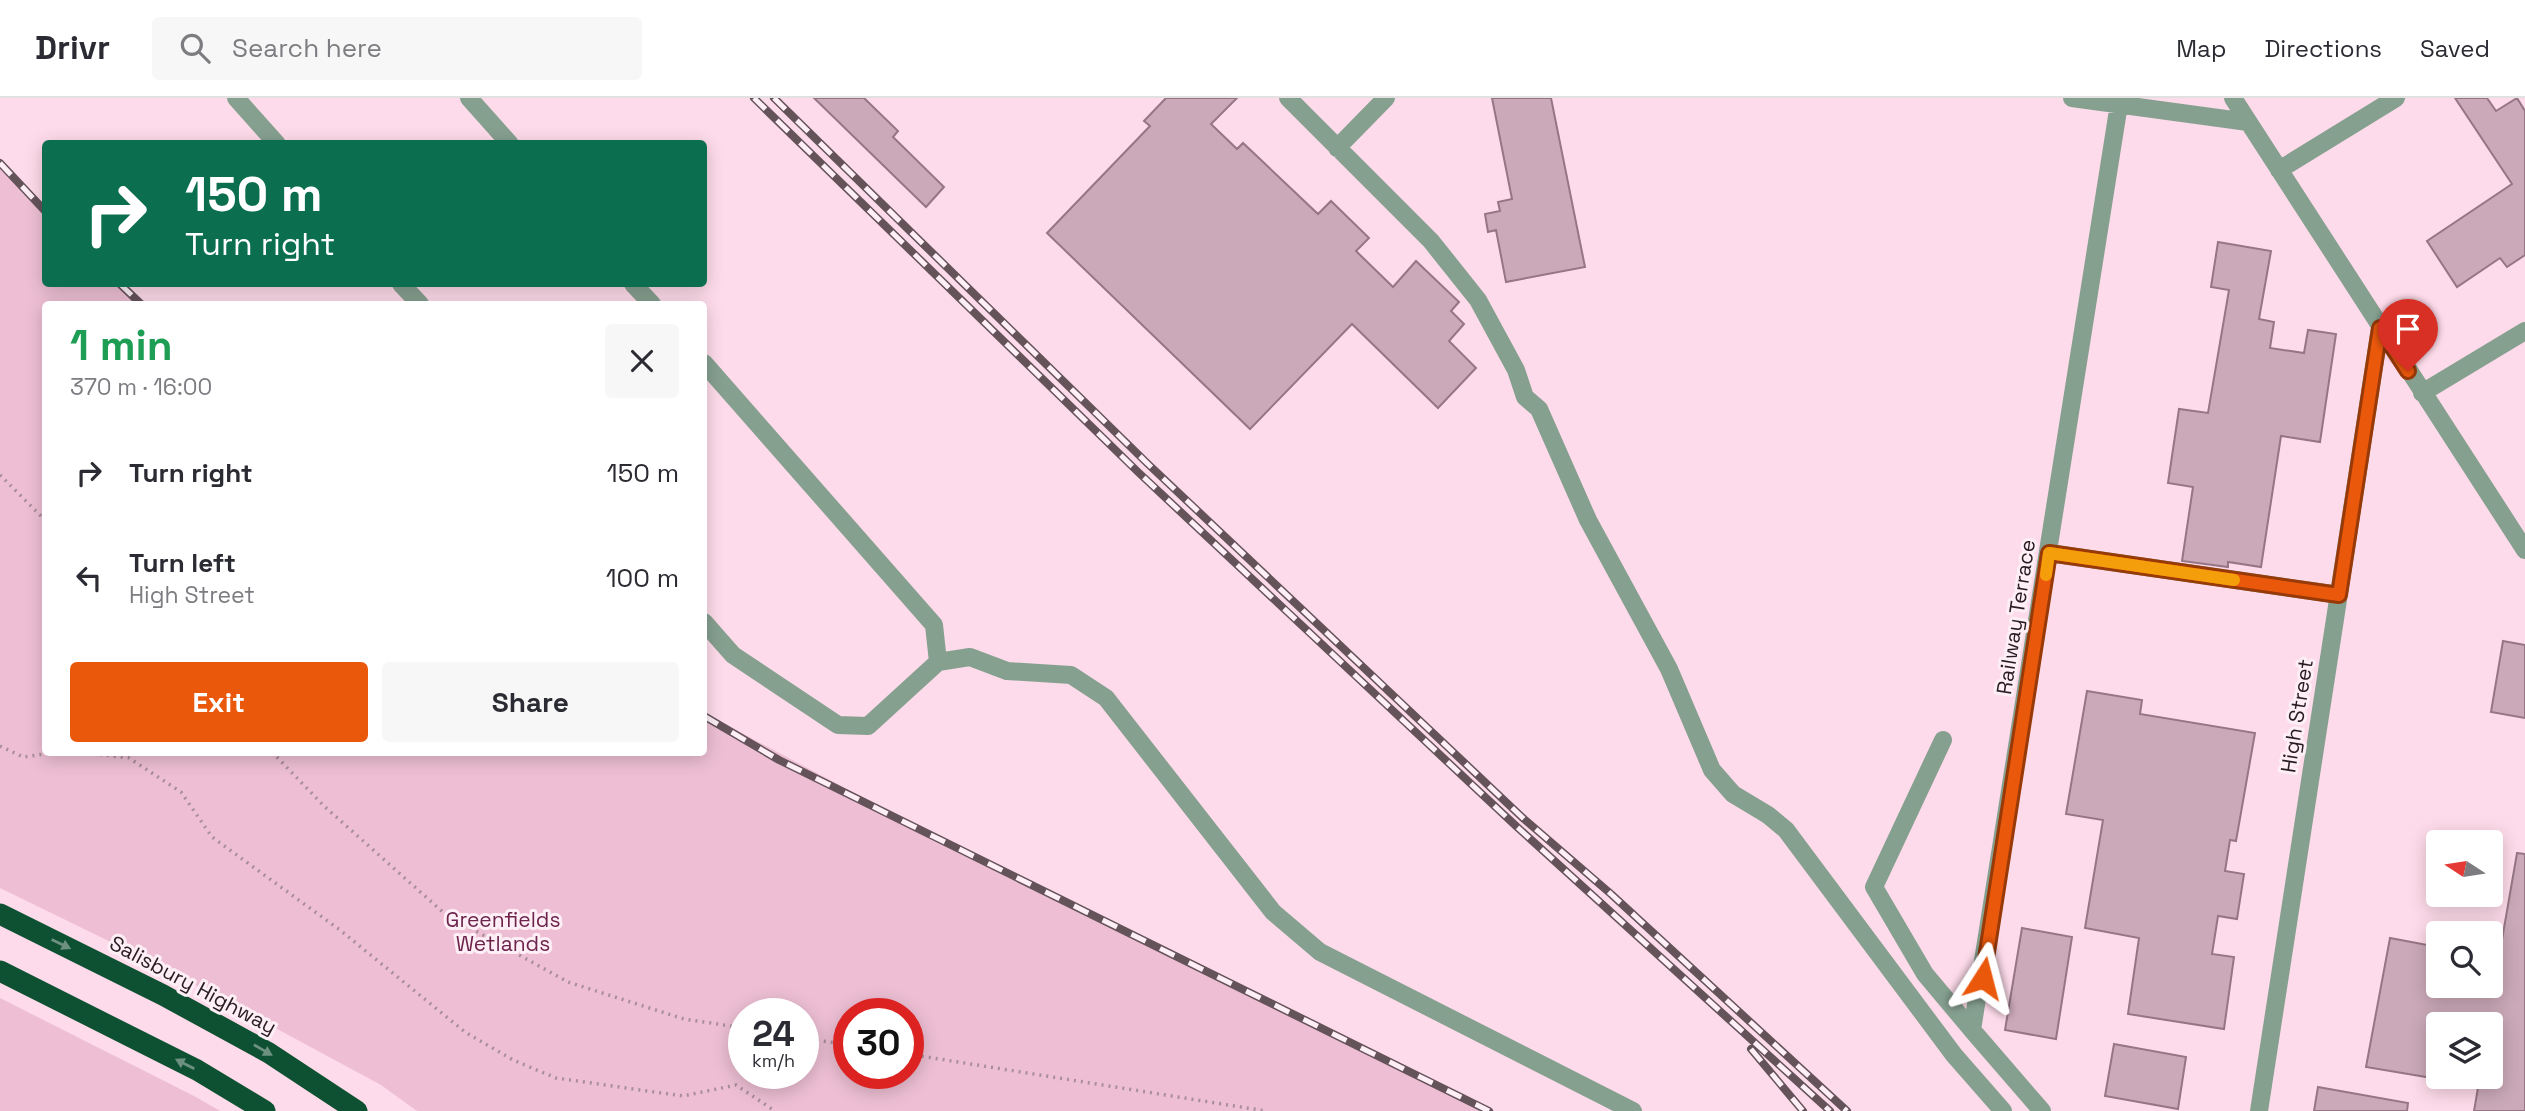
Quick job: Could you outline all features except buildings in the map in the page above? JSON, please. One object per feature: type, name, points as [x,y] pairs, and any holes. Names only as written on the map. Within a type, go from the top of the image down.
[{"type":"highway","name":"Salisbury Highway","points":[[0,914],[163,995],[270,1053],[357,1111]]},
{"type":"highway","points":[[0,971],[197,1070],[265,1111]]},
{"type":"street","points":[[236,98],[273,140]]},
{"type":"street","points":[[470,98],[507,140]]},
{"type":"street","points":[[1288,98],[1431,241],[1478,300],[1516,370],[1525,397],[1539,409],[1588,520],[1669,669],[1712,770],[1733,794],[1768,815],[1786,830],[1954,1055],[2003,1111]]},
{"type":"street","points":[[1337,148],[1386,98]]},
{"type":"street","points":[[2072,98],[2248,122]]},
{"type":"street","points":[[2232,98],[2525,550]]},
{"type":"street","points":[[2279,170],[2396,98]]},
{"type":"street","name":"Railway Terrace","points":[[1972,1030],[2119,104]]},
{"type":"street","points":[[404,287],[417,301]]},
{"type":"street","points":[[636,287],[649,301]]},
{"type":"street","name":"High Street","points":[[2259,1111],[2380,328]]},
{"type":"street","points":[[2422,393],[2525,331]]},
{"type":"street","points":[[707,366],[934,625],[938,662]]},
{"type":"street","points":[[2049,553],[2339,595]]},
{"type":"street","points":[[707,625],[733,655],[838,725],[868,726],[938,662],[970,657],[1007,671],[1071,675],[1106,698],[1273,912],[1320,952],[1633,1111]]},
{"type":"street","points":[[1943,740],[1874,887],[1925,974],[2042,1111]]},
{"type":"path","points":[[0,475],[42,517]]},
{"type":"path","points":[[0,746],[23,757],[42,754]]},
{"type":"path","points":[[112,756],[129,758],[181,792],[212,837],[340,930],[465,1032],[513,1060],[556,1078],[621,1085],[683,1096],[736,1085],[775,1111]]},
{"type":"path","points":[[276,756],[324,806],[445,914],[568,982],[684,1019],[728,1026]]},
{"type":"path","points":[[924,1057],[1266,1111]]},
{"type":"green space","name":"Greenfields Wetlands","points":[[0,165],[42,209],[42,287],[123,287],[138,301],[42,301],[42,756],[707,756],[707,715],[971,855],[1489,1111],[417,1111],[381,1085],[166,969],[0,888]]},
{"type":"green space","points":[[0,998],[196,1097],[220,1111],[0,1111]]},
{"type":"railway","points":[[754,98],[1138,472],[1516,826],[1830,1111]]},
{"type":"railway","points":[[774,98],[1148,464],[1524,819],[1611,894],[1847,1111]]},
{"type":"railway","points":[[0,163],[42,208]]},
{"type":"railway","points":[[123,287],[138,301]]},
{"type":"railway","points":[[707,718],[779,760],[1489,1111]]},
{"type":"railway","points":[[1751,1049],[1803,1111]]},
{"type":"slow traffic","points":[[2046,575],[2049,553],[2234,580]]},
{"type":"route","points":[[1983,978],[2049,553],[2339,595],[2380,328],[2408,371]]}]
